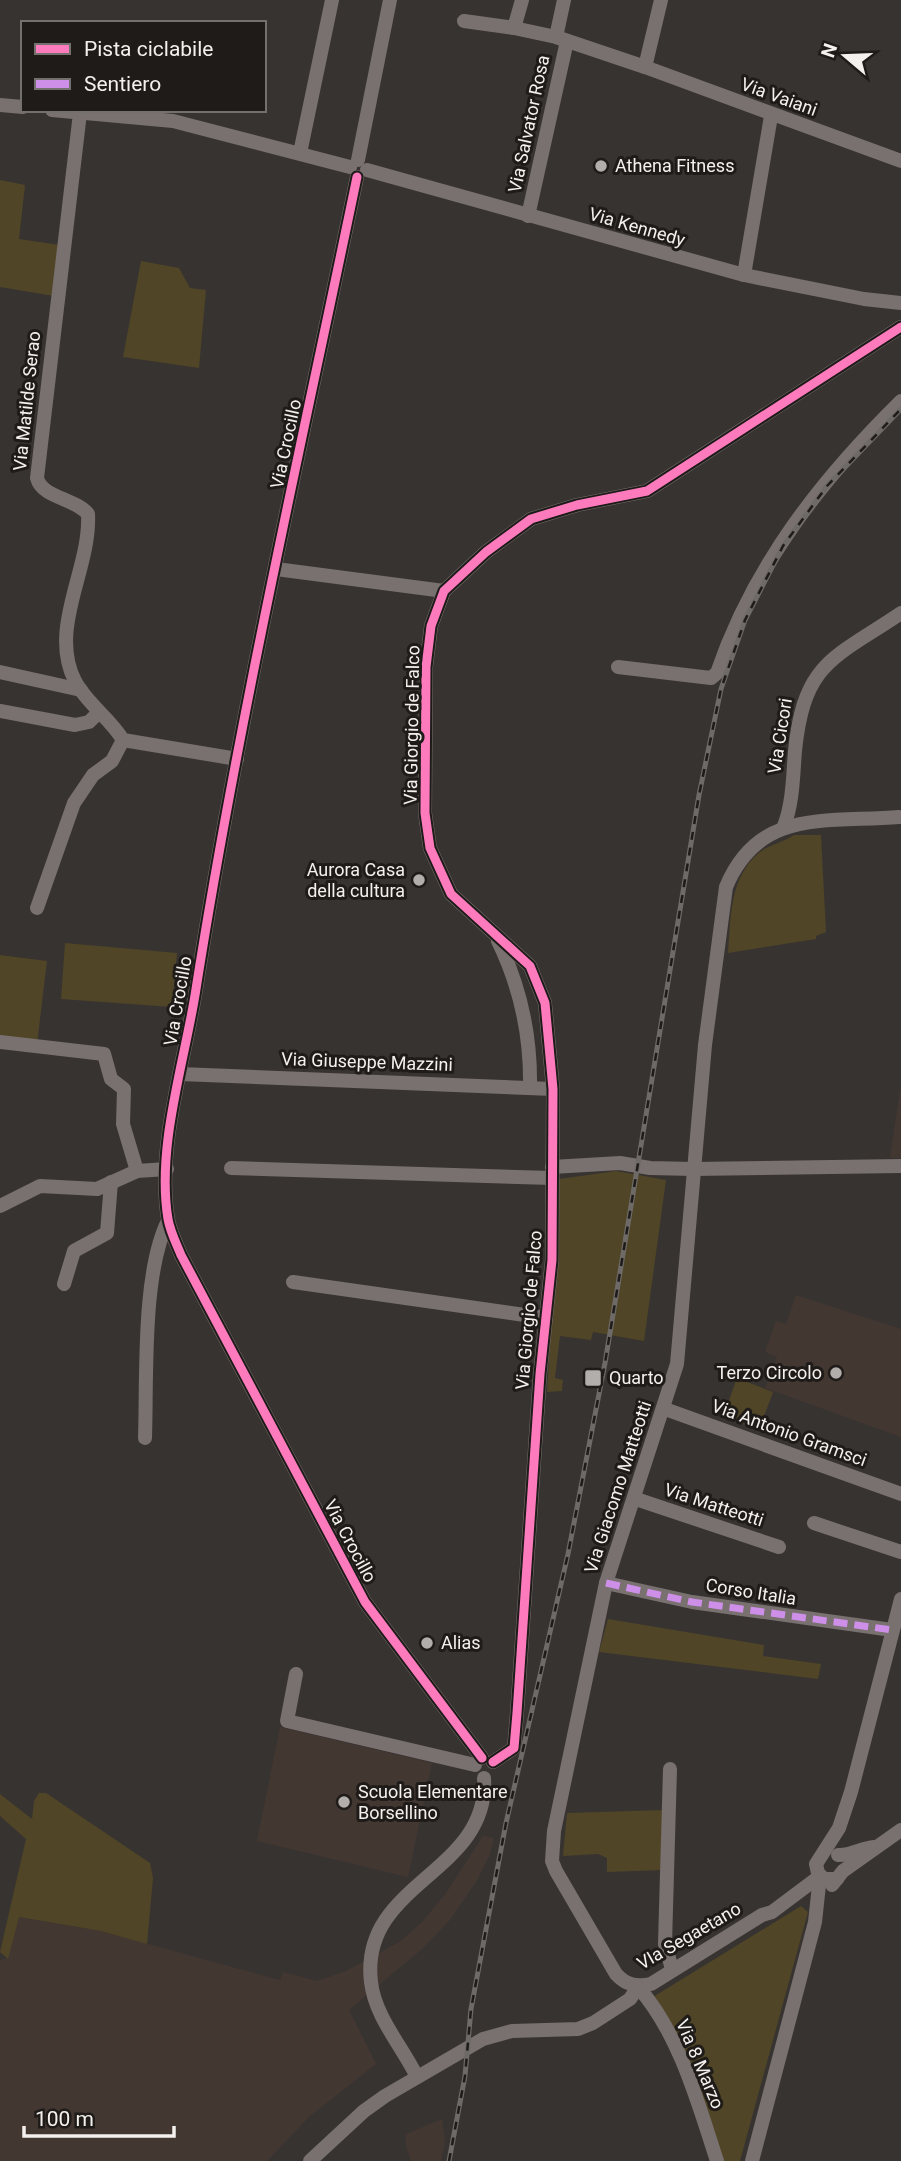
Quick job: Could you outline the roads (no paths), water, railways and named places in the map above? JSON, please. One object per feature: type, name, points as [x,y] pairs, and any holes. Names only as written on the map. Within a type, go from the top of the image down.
[{"type":"street","points":[[300,153],[332,0]]},
{"type":"street","name":"Via Crocillo","points":[[390,0],[237,759],[180,1074],[167,1169],[168,1221],[181,1255],[365,1602],[483,1762],[475,1772],[484,1778],[482,1805],[475,1829],[453,1855],[392,1909],[383,1922],[374,1945],[371,1967],[375,1997],[417,2077]]},
{"type":"street","points":[[514,28],[522,0]]},
{"type":"street","points":[[561,39],[564,0]]},
{"type":"street","points":[[645,67],[661,0]]},
{"type":"street","name":"Via Vaiani","points":[[464,21],[514,28],[561,39],[901,161]]},
{"type":"street","name":"Via Salvator Rosa","points":[[528,216],[561,39]]},
{"type":"street","points":[[0,105],[21,107]]},
{"type":"street","name":"Via Kennedy","points":[[71,112],[173,121],[358,168],[744,275],[864,299],[901,303]]},
{"type":"street","name":"Via Matilde Serao","points":[[80,113],[37,478],[43,489],[75,502],[88,514],[85,547],[65,646],[69,664],[81,690],[112,723],[123,740]]},
{"type":"street","points":[[744,275],[771,116]]},
{"type":"street","name":"Via Giorgio de Falco","points":[[483,1762],[514,1748],[536,1427],[552,1260],[553,1089],[545,1003],[530,966],[451,894],[430,848],[425,813],[426,667],[431,626],[444,591],[486,552],[531,519],[576,505],[647,491],[901,327]]},
{"type":"street","points":[[618,667],[712,678],[717,673],[743,608],[787,531],[840,463],[901,401]]},
{"type":"street","points":[[276,569],[444,591]]},
{"type":"street","name":"Via Cicori","points":[[784,826],[801,710],[814,678],[824,665],[901,612]]},
{"type":"street","points":[[0,672],[81,690]]},
{"type":"street","points":[[0,711],[84,725],[99,712]]},
{"type":"street","points":[[37,908],[74,803],[93,775],[112,761],[123,740],[237,759]]},
{"type":"street","points":[[784,826],[899,817]]},
{"type":"street","name":"Via Giacomo Matteotti","points":[[638,1986],[623,1982],[616,1974],[552,1861],[554,1831],[606,1583],[636,1499],[677,1364],[692,1169],[726,887],[735,866],[754,843],[784,826]]},
{"type":"street","name":"Via Giorgio de Falco","points":[[496,936],[510,967],[529,1042],[530,1088]]},
{"type":"street","points":[[510,967],[515,961],[523,959]]},
{"type":"street","points":[[0,1042],[104,1054],[111,1079],[124,1089],[123,1124],[137,1171]]},
{"type":"street","name":"Via Giuseppe Mazzini","points":[[180,1074],[553,1089]]},
{"type":"street","points":[[231,1168],[552,1173],[620,1163],[692,1169],[901,1166]]},
{"type":"street","points":[[0,1206],[40,1186],[97,1189],[137,1171],[167,1169]]},
{"type":"street","points":[[64,1284],[74,1251],[107,1233],[111,1182]]},
{"type":"street","points":[[145,1438],[154,1269],[162,1234],[168,1221]]},
{"type":"street","points":[[293,1282],[546,1318]]},
{"type":"street","name":"Via Antonio Gramsci","points":[[665,1409],[901,1494]]},
{"type":"street","name":"Via Matteotti","points":[[636,1499],[779,1546]]},
{"type":"street","points":[[814,1522],[901,1552]]},
{"type":"street","name":"Corso Italia","points":[[606,1583],[692,1602],[892,1630]]},
{"type":"street","points":[[762,1915],[769,1903],[806,1876],[839,1828],[851,1793],[901,1599]]},
{"type":"street","points":[[296,1674],[287,1721],[483,1762]]},
{"type":"street","points":[[670,1769],[666,1944],[672,1969]]},
{"type":"street","points":[[820,1876],[828,1880],[840,1875],[867,1857],[874,1847],[901,1830]]},
{"type":"street","points":[[751,2161],[815,1915],[820,1876],[816,1868],[819,1858],[829,1853],[846,1856],[863,1848],[874,1847]]},
{"type":"street","points":[[815,1915],[840,1875],[843,1862],[838,1855]]},
{"type":"street","points":[[762,1915],[772,1912],[820,1876]]},
{"type":"street","points":[[789,1899],[807,1901],[815,1915]]},
{"type":"street","name":"VIa Segaetano","points":[[310,2161],[364,2111],[483,2039],[520,2030],[578,2029],[593,2023],[630,1999],[638,1986],[651,1984],[762,1915]]},
{"type":"street","name":"Via 8 Marzo","points":[[638,1986],[651,2001],[684,2070],[717,2161]]},
{"type":"railway","points":[[449,2161],[465,2076],[471,2009],[506,1823],[568,1554],[605,1363],[699,795],[721,689],[745,620],[783,546],[827,486],[901,409]]},
{"type":"place","name":"Athena Fitness","points":[[601,166]]},
{"type":"place","name":"Aurora Casa della cultura","points":[[419,880]]},
{"type":"place","name":"Terzo Circolo","points":[[836,1373]]},
{"type":"place","name":"Quarto","points":[[593,1378]]},
{"type":"place","name":"Alias","points":[[427,1643]]},
{"type":"place","name":"Scuola Elementare Borsellino","points":[[344,1802]]}]
